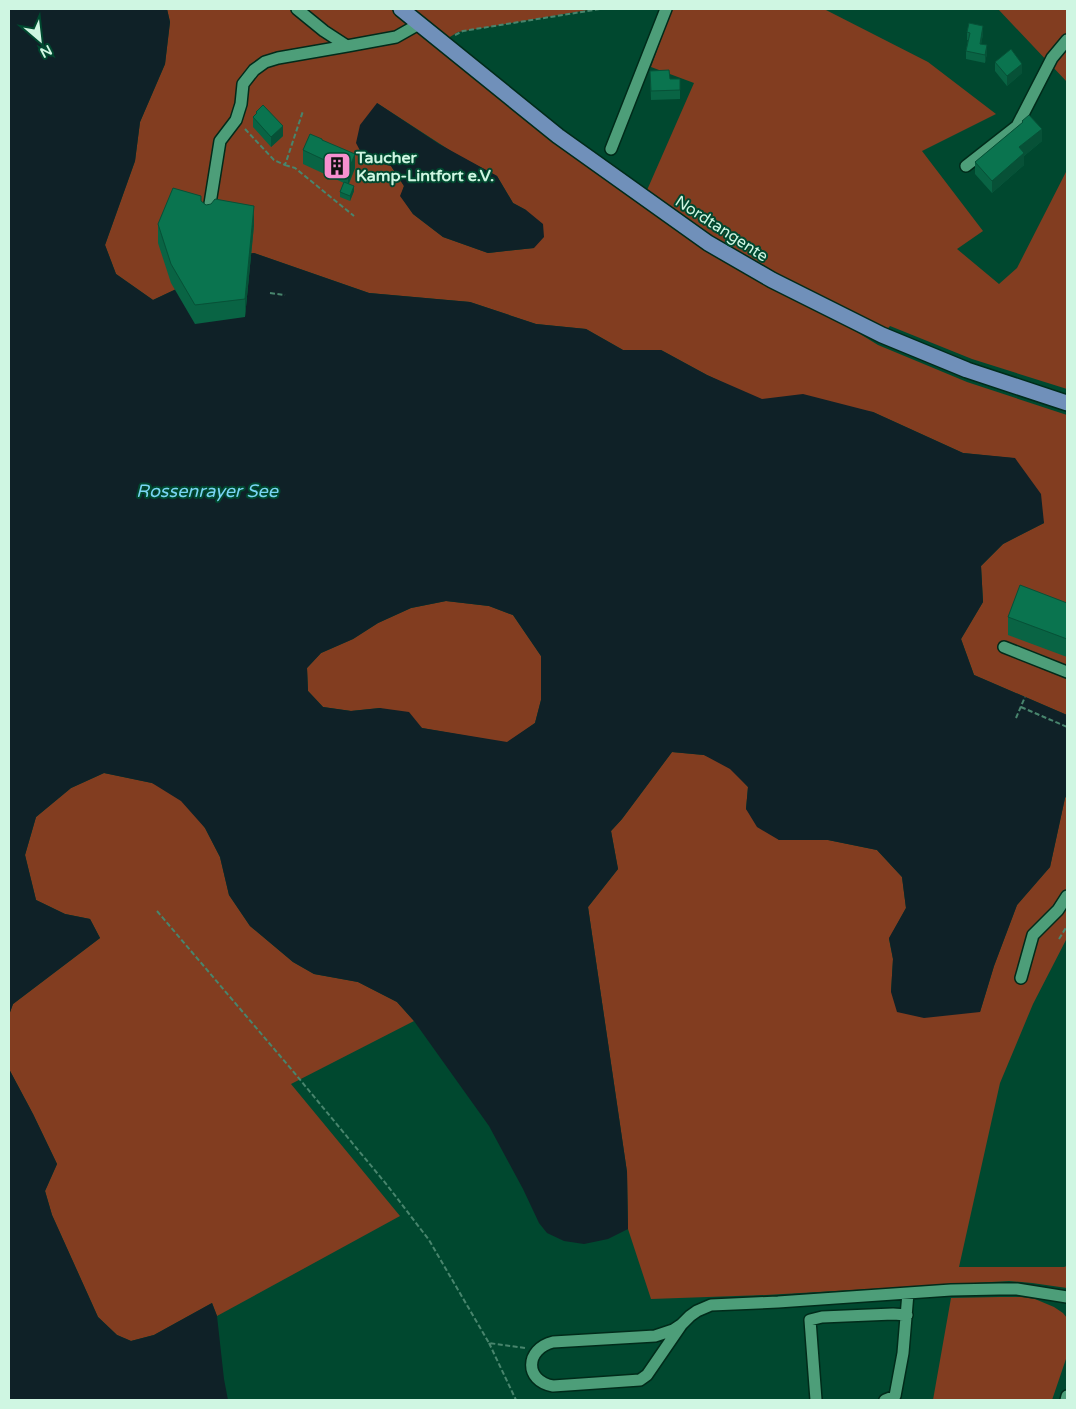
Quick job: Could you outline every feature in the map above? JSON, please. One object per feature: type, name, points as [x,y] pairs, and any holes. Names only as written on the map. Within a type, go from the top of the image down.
[{"type":"main road","name":"Nordtangente","points":[[401,9],[566,142],[708,243],[772,280],[882,336],[967,370],[1067,403]]},
{"type":"street","points":[[297,9],[324,31],[347,46]]},
{"type":"street","points":[[611,149],[666,9]]},
{"type":"street","points":[[208,216],[220,141],[236,120],[241,104],[243,84],[254,70],[265,62],[278,58],[396,37],[419,24]]},
{"type":"street","points":[[966,166],[1017,126],[1052,58],[1067,40]]},
{"type":"street","points":[[1004,647],[1067,672]]},
{"type":"street","points":[[1021,978],[1033,934],[1058,910],[1067,896]]},
{"type":"street","points":[[682,1324],[673,1330],[655,1336],[544,1344],[533,1357],[532,1371],[539,1381],[553,1386],[640,1380],[648,1375],[682,1324],[697,1311],[711,1305],[951,1290],[1017,1289],[1067,1297]]},
{"type":"street","points":[[885,1400],[896,1396],[903,1353],[908,1293]]},
{"type":"street","points":[[1046,1294],[1067,1305]]},
{"type":"street","points":[[816,1400],[810,1320],[822,1317],[906,1315]]},
{"type":"street","points":[[1066,1400],[1067,1396]]},
{"type":"path","points":[[442,42],[463,31],[600,9]]},
{"type":"path","points":[[284,165],[303,110]]},
{"type":"path","points":[[236,120],[274,160],[295,168],[354,216]]},
{"type":"path","points":[[270,294],[285,295]]},
{"type":"path","points":[[1016,718],[1025,697]]},
{"type":"path","points":[[1021,707],[1067,727]]},
{"type":"path","points":[[157,911],[292,1070],[430,1240],[489,1343],[516,1400]]},
{"type":"path","points":[[1059,939],[1067,926]]},
{"type":"path","points":[[489,1343],[538,1349]]},
{"type":"shaded area","points":[[167,9],[594,9],[458,32],[440,43],[644,197],[694,83],[651,67],[672,9],[824,9],[928,62],[996,114],[922,151],[983,231],[957,249],[999,284],[1017,268],[1067,170],[1067,389],[972,359],[890,326],[882,335],[780,285],[878,345],[967,382],[1067,415],[1067,715],[974,675],[961,639],[983,602],[981,566],[1003,544],[1044,523],[1012,458],[963,453],[873,412],[759,400],[661,350],[623,350],[586,329],[536,324],[470,302],[369,293],[254,253],[153,300],[116,274],[105,245],[135,161],[140,122],[165,64],[170,22]],"holes":[[[377,103],[454,153],[497,176],[513,203],[526,210],[534,248],[488,253],[443,237],[413,214],[401,196],[404,186],[391,166]]]},
{"type":"shaded area","points":[[998,9],[1067,9],[1067,82]]},
{"type":"shaded area","points":[[446,601],[489,606],[513,615],[541,656],[541,700],[535,723],[507,743],[422,728],[380,708],[351,711],[323,707],[308,691],[307,668],[321,653],[353,639],[378,623],[411,608]]},
{"type":"shaded area","points":[[672,752],[704,755],[729,766],[748,787],[746,809],[779,840],[828,840],[877,850],[902,877],[906,908],[889,939],[893,959],[891,992],[980,1012],[994,966],[1017,905],[1050,867],[1067,795],[1067,938],[1033,1004],[1000,1083],[959,1267],[1067,1266],[1067,1288],[1009,1281],[766,1295],[651,1299],[628,1229],[627,1172],[588,907],[618,869],[611,831]]},
{"type":"shaded area","points":[[104,773],[152,783],[181,795],[205,828],[220,857],[229,895],[250,926],[293,962],[314,974],[358,982],[397,1002],[414,1021],[291,1084],[400,1216],[217,1316],[212,1303],[154,1335],[131,1341],[117,1335],[98,1317],[52,1215],[45,1191],[57,1164],[9,1069],[9,1015],[13,1004],[100,938],[90,919],[65,914],[36,900],[25,855],[36,817],[71,788]]},
{"type":"shaded area","points":[[1021,1297],[1035,1299],[1054,1307],[1067,1318],[1067,1356],[1052,1400],[933,1400],[951,1298]]},
{"type":"water","name":"Rossenrayer See","points":[[9,9],[167,9],[170,22],[165,64],[140,122],[135,161],[105,245],[116,274],[153,300],[191,282],[231,254],[254,253],[369,293],[470,302],[536,324],[586,329],[623,350],[661,350],[707,375],[762,399],[803,394],[873,412],[963,453],[1015,458],[1041,494],[1044,523],[1003,544],[981,566],[983,602],[961,639],[974,675],[1067,715],[1067,795],[1050,867],[1017,905],[994,966],[980,1012],[924,1018],[897,1012],[891,992],[893,959],[889,938],[906,908],[902,877],[877,850],[828,840],[779,840],[757,827],[746,809],[748,787],[730,769],[704,755],[672,752],[611,831],[618,869],[588,907],[627,1172],[628,1229],[608,1239],[584,1244],[564,1241],[547,1233],[539,1223],[489,1126],[414,1021],[397,1002],[358,982],[314,974],[293,962],[250,926],[229,895],[220,857],[205,828],[181,801],[152,783],[104,773],[71,788],[36,817],[25,855],[36,900],[65,914],[90,919],[100,938],[13,1004],[9,1015]],"holes":[[[446,601],[489,606],[513,615],[541,656],[541,700],[535,723],[507,742],[422,728],[409,712],[380,708],[351,711],[323,707],[308,691],[307,668],[321,653],[353,639],[378,623],[411,608]]]},
{"type":"water","points":[[377,103],[439,144],[497,176],[513,203],[526,210],[543,224],[544,237],[534,248],[488,253],[443,237],[413,214],[400,196],[404,186],[391,166],[365,160],[356,143],[360,125]]},
{"type":"water","points":[[9,1069],[57,1164],[45,1191],[52,1215],[98,1317],[117,1335],[131,1341],[154,1335],[212,1303],[217,1316],[228,1400],[9,1400]]},
{"type":"building","points":[[969,23],[983,26],[980,44],[987,45],[985,55],[966,51],[970,33],[967,32]]},
{"type":"building","points":[[1011,49],[1022,64],[1007,76],[995,62]]},
{"type":"building","points":[[669,70],[670,79],[680,79],[680,90],[651,91],[650,71]]},
{"type":"building","points":[[263,105],[283,126],[271,137],[253,117]]},
{"type":"building","points":[[1029,115],[1042,129],[1019,147],[1024,153],[992,181],[975,162]]},
{"type":"building","points":[[310,134],[355,154],[348,171],[303,150]]},
{"type":"building","points":[[344,182],[354,186],[350,196],[340,192]]},
{"type":"building","points":[[173,188],[201,196],[201,201],[206,205],[211,204],[215,199],[254,206],[245,299],[195,305],[171,264],[158,224]]},
{"type":"building","points":[[1020,585],[1067,603],[1067,639],[1008,617]]},
{"type":"place","name":"Taucher Kamp-Lintfort e.V.","points":[[337,166]]}]
